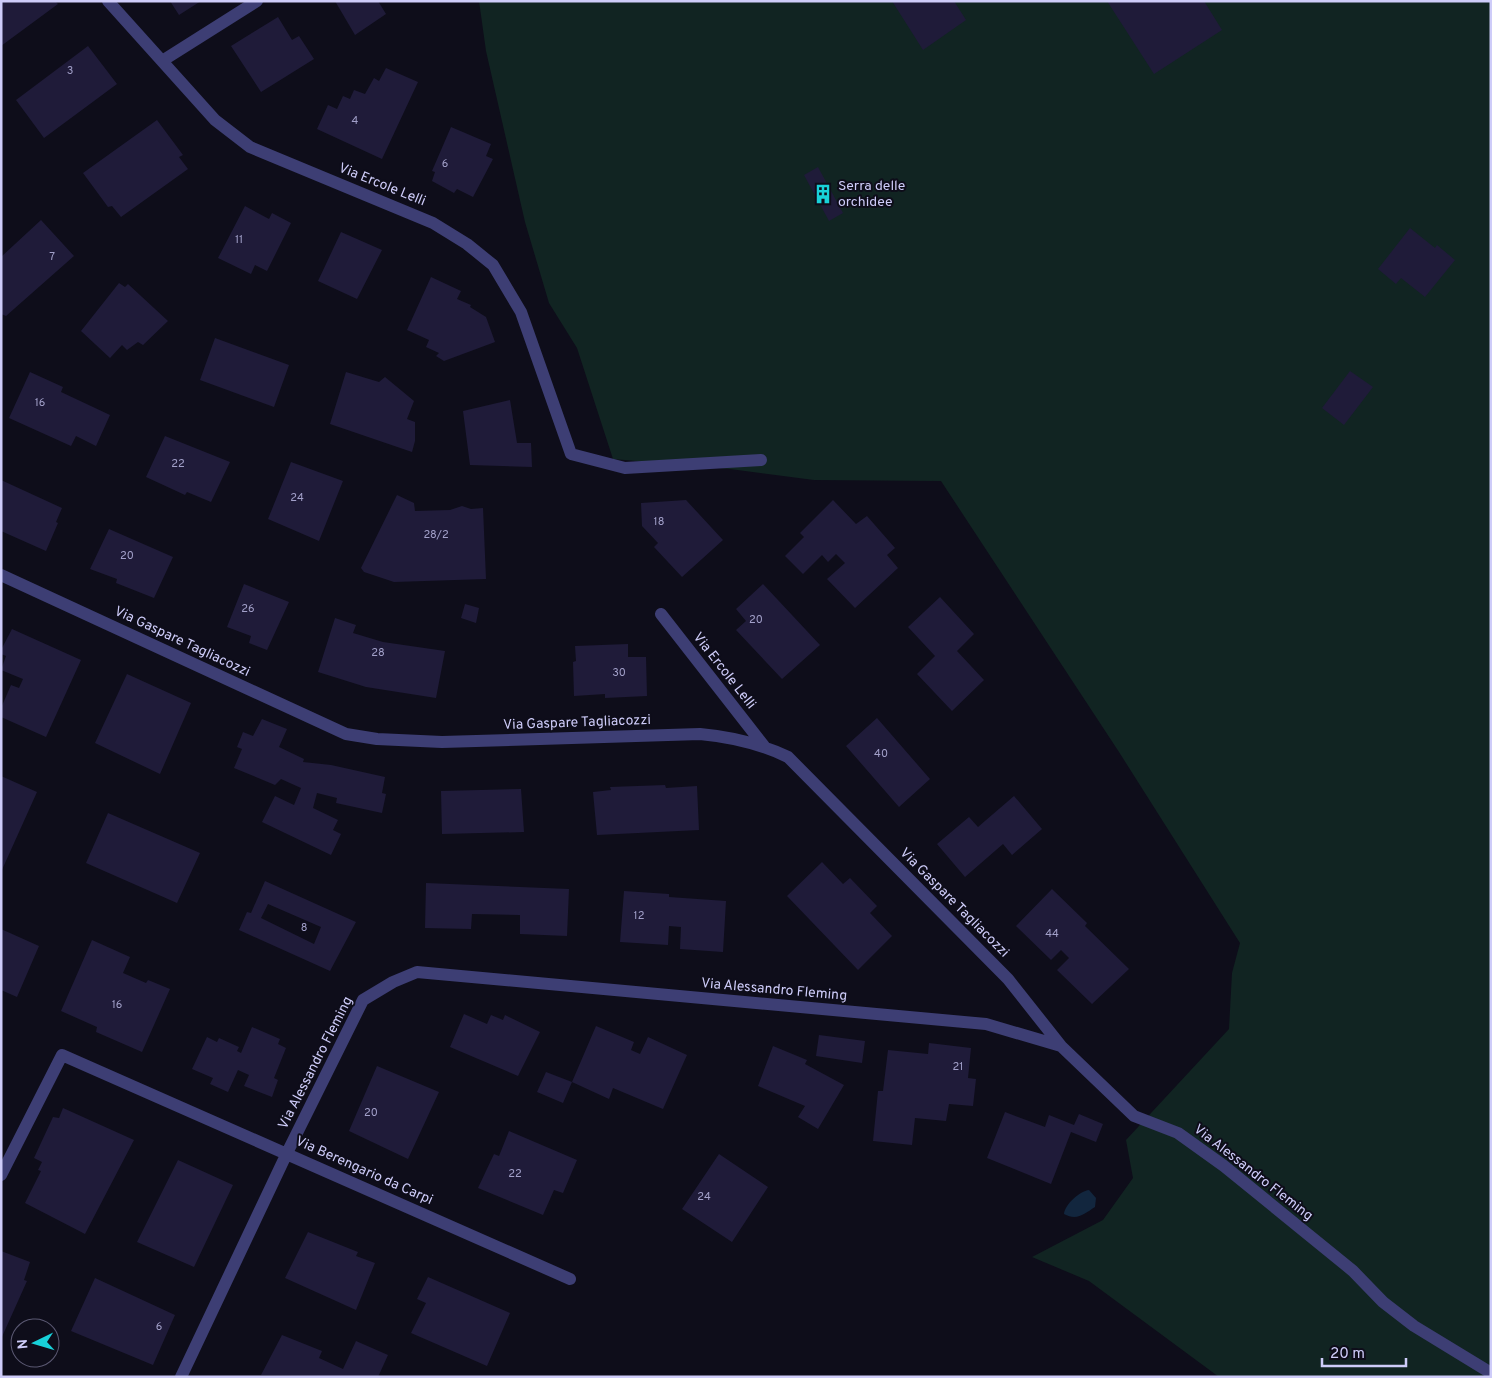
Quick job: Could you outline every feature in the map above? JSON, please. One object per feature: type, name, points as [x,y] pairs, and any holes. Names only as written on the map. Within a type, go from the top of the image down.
[{"type":"street","name":"Via Ercole Lelli","points":[[108,1],[216,120],[250,147],[433,223],[467,244],[493,265],[521,312],[571,454],[625,468],[761,460]]},
{"type":"street","points":[[162,61],[257,1]]},
{"type":"street","name":"Via Gaspare Tagliacozzi","points":[[1,575],[346,734],[377,739],[442,742],[700,734],[733,737],[764,746],[788,757],[1008,979],[1061,1046]]},
{"type":"street","name":"Via Ercole Lelli","points":[[661,614],[764,746]]},
{"type":"street","name":"Via Alessandro Fleming","points":[[181,1377],[287,1153],[363,1000],[393,982],[417,972],[986,1024],[1061,1046],[1134,1116],[1178,1133],[1224,1166],[1354,1271],[1383,1302],[1414,1326],[1491,1373]]},
{"type":"street","name":"Via Berengario da Carpi","points":[[1,1175],[62,1055],[570,1279]]},
{"type":"green space","points":[[479,1],[1491,1],[1491,1377],[1219,1377],[1089,1281],[1032,1257],[1103,1220],[1133,1178],[1126,1140],[1229,1029],[1232,973],[1240,943],[1119,752],[941,481],[814,480],[730,469],[613,459],[577,348],[549,303],[525,222],[486,51]]},
{"type":"water","points":[[1089,1190],[1096,1198],[1095,1207],[1077,1217],[1064,1214],[1067,1206],[1074,1199],[1081,1193]]},
{"type":"building","points":[[1,1],[55,1],[58,4],[1,46]]},
{"type":"building","points":[[170,1],[201,1],[179,15]]},
{"type":"building","points":[[335,1],[378,1],[386,14],[355,35]]},
{"type":"building","points":[[892,1],[954,1],[966,20],[923,50]]},
{"type":"building","points":[[1107,1],[1204,1],[1222,30],[1154,74]]},
{"type":"building","points":[[278,17],[292,40],[299,36],[314,59],[261,92],[231,46]]},
{"type":"building","points":[[88,46],[117,84],[44,138],[16,100]]},
{"type":"building","points":[[386,68],[418,82],[382,159],[317,129],[328,105],[337,109],[343,96],[350,99],[354,90],[365,94],[374,78],[379,81]]},
{"type":"building","points":[[157,120],[183,155],[179,157],[188,169],[121,217],[112,206],[108,207],[83,173]]},
{"type":"building","points":[[451,127],[491,144],[486,156],[493,159],[473,197],[457,189],[454,193],[432,181],[435,172],[432,171]]},
{"type":"building","name":"Serra delle orchidee","points":[[818,167],[843,213],[829,221],[804,175]]},
{"type":"building","points":[[245,206],[269,219],[272,213],[291,223],[267,271],[255,265],[251,274],[218,258]]},
{"type":"building","points":[[41,220],[74,256],[6,316],[1,314],[1,257]]},
{"type":"building","points":[[1410,228],[1435,248],[1437,245],[1455,260],[1425,297],[1401,278],[1396,284],[1378,269]]},
{"type":"building","points":[[341,232],[382,250],[357,299],[318,281]]},
{"type":"building","points":[[431,277],[461,291],[457,299],[471,305],[470,307],[486,317],[495,342],[444,361],[436,356],[439,353],[426,347],[429,340],[407,330]]},
{"type":"building","points":[[119,283],[125,287],[128,284],[168,321],[143,345],[138,342],[127,350],[122,345],[110,358],[81,331]]},
{"type":"building","points":[[215,338],[289,365],[274,407],[200,380]]},
{"type":"building","points":[[1350,371],[1373,387],[1344,425],[1322,408]]},
{"type":"building","points":[[30,372],[63,387],[61,392],[110,415],[96,446],[76,436],[71,446],[9,418]]},
{"type":"building","points":[[346,372],[379,382],[385,377],[414,401],[407,419],[415,422],[415,441],[412,452],[330,424]]},
{"type":"building","points":[[510,400],[517,443],[531,443],[532,467],[470,465],[463,411]]},
{"type":"building","points":[[165,436],[230,462],[211,502],[187,492],[185,495],[146,477]]},
{"type":"building","points":[[291,462],[343,481],[319,541],[268,519]]},
{"type":"building","points":[[1,480],[62,508],[46,551],[1,531]]},
{"type":"building","points":[[397,495],[414,503],[415,511],[450,510],[462,506],[471,509],[483,508],[486,579],[394,582],[364,572],[361,568]]},
{"type":"building","points":[[686,500],[723,540],[682,577],[654,547],[658,543],[642,526],[641,503]]},
{"type":"building","points":[[833,500],[856,524],[867,516],[895,548],[887,555],[898,568],[855,608],[827,579],[845,563],[836,554],[828,562],[822,555],[803,574],[785,556],[804,537],[800,533]]},
{"type":"building","points":[[109,529],[173,557],[154,598],[116,583],[117,579],[90,569]]},
{"type":"building","points":[[244,584],[289,602],[267,650],[249,643],[251,636],[227,627]]},
{"type":"building","points":[[763,584],[820,645],[782,679],[736,630],[746,621],[736,609]]},
{"type":"building","points":[[940,597],[974,634],[957,651],[984,680],[952,711],[917,674],[935,656],[908,627]]},
{"type":"building","points":[[465,604],[479,608],[476,623],[461,618]]},
{"type":"building","points":[[335,618],[356,625],[353,633],[383,642],[445,651],[436,698],[366,687],[318,672]]},
{"type":"building","points":[[12,629],[81,660],[46,737],[1,717],[1,708],[11,685],[19,688],[23,679],[1,670],[6,656],[1,654],[1,650]]},
{"type":"building","points":[[628,644],[628,657],[646,657],[647,696],[605,698],[605,694],[574,696],[573,662],[576,661],[575,646]]},
{"type":"building","points":[[127,674],[191,703],[160,774],[95,743]]},
{"type":"building","points":[[877,718],[930,779],[899,807],[846,746]]},
{"type":"building","points":[[262,719],[287,729],[279,747],[304,759],[303,762],[331,765],[385,777],[382,793],[386,794],[382,813],[336,803],[337,798],[317,793],[313,808],[338,820],[333,830],[341,834],[331,855],[262,822],[275,796],[294,805],[301,788],[281,779],[275,785],[234,768],[242,749],[237,747],[243,732],[253,736]]},
{"type":"building","points":[[1,776],[37,792],[1,872]]},
{"type":"building","points":[[665,785],[666,788],[697,786],[699,830],[597,835],[593,792],[611,790],[610,787]]},
{"type":"building","points":[[521,789],[524,832],[442,834],[441,791]]},
{"type":"building","points":[[1014,796],[1042,829],[1012,855],[1003,844],[965,877],[937,844],[969,817],[978,827]]},
{"type":"building","points":[[108,813],[200,853],[177,903],[86,863]]},
{"type":"building","points":[[822,862],[843,884],[850,878],[877,906],[870,913],[892,936],[858,970],[787,896]]},
{"type":"building","points":[[265,881],[356,922],[330,971],[239,930],[247,912],[251,913]],"holes":[[[268,904],[321,927],[314,944],[261,918]]]},
{"type":"building","points":[[426,883],[569,889],[567,936],[520,934],[520,915],[472,914],[471,929],[425,928]]},
{"type":"building","points":[[1052,889],[1087,923],[1085,926],[1129,969],[1092,1004],[1057,970],[1069,958],[1061,950],[1051,960],[1016,926]]},
{"type":"building","points":[[624,891],[669,894],[669,897],[726,901],[723,952],[680,949],[681,927],[669,926],[668,945],[620,942]]},
{"type":"building","points":[[1,929],[39,946],[17,997],[1,990]]},
{"type":"building","points":[[92,940],[130,957],[123,973],[146,983],[148,980],[170,989],[142,1052],[96,1032],[97,1027],[61,1011]]},
{"type":"building","points":[[464,1014],[487,1024],[491,1015],[503,1020],[505,1015],[540,1032],[518,1076],[450,1047]]},
{"type":"building","points":[[596,1026],[634,1042],[631,1050],[640,1054],[648,1037],[687,1055],[663,1109],[613,1088],[609,1099],[572,1082]]},
{"type":"building","points":[[252,1027],[280,1039],[278,1044],[286,1048],[274,1078],[278,1080],[272,1097],[244,1086],[249,1075],[238,1070],[228,1092],[210,1084],[213,1078],[192,1069],[207,1037],[217,1042],[219,1038],[239,1047],[237,1051],[241,1053]]},
{"type":"building","points":[[819,1035],[865,1041],[862,1063],[816,1056]]},
{"type":"building","points":[[929,1043],[971,1048],[968,1078],[976,1079],[973,1106],[949,1104],[946,1121],[915,1118],[912,1145],[873,1141],[878,1091],[883,1091],[888,1050],[928,1054]]},
{"type":"building","points":[[773,1046],[807,1060],[805,1064],[844,1085],[818,1129],[798,1117],[805,1106],[758,1086]]},
{"type":"building","points":[[377,1066],[439,1092],[408,1159],[349,1131]]},
{"type":"building","points":[[546,1072],[572,1082],[563,1103],[537,1092]]},
{"type":"building","points":[[63,1108],[134,1140],[85,1234],[25,1203],[41,1171],[38,1170],[42,1162],[34,1158],[53,1117],[59,1118]]},
{"type":"building","points":[[1005,1112],[1045,1127],[1049,1115],[1074,1125],[1079,1114],[1103,1124],[1096,1142],[1071,1132],[1051,1184],[987,1158]]},
{"type":"building","points":[[509,1131],[577,1160],[563,1193],[554,1190],[543,1215],[478,1188],[494,1154],[499,1156]]},
{"type":"building","points":[[719,1154],[768,1187],[732,1242],[682,1209]]},
{"type":"building","points":[[178,1160],[233,1185],[194,1267],[137,1242]]},
{"type":"building","points":[[308,1232],[358,1252],[356,1256],[375,1263],[356,1310],[285,1278]]},
{"type":"building","points":[[1,1251],[30,1262],[24,1280],[27,1281],[1,1339]]},
{"type":"building","points":[[428,1277],[510,1313],[487,1366],[411,1333],[426,1303],[417,1299]]},
{"type":"building","points":[[95,1278],[175,1315],[153,1365],[71,1331]]},
{"type":"building","points":[[282,1335],[322,1351],[319,1358],[343,1369],[356,1341],[388,1355],[378,1377],[261,1375]]},
{"type":"place","name":"Serra delle orchidee","points":[[823,194]]}]
